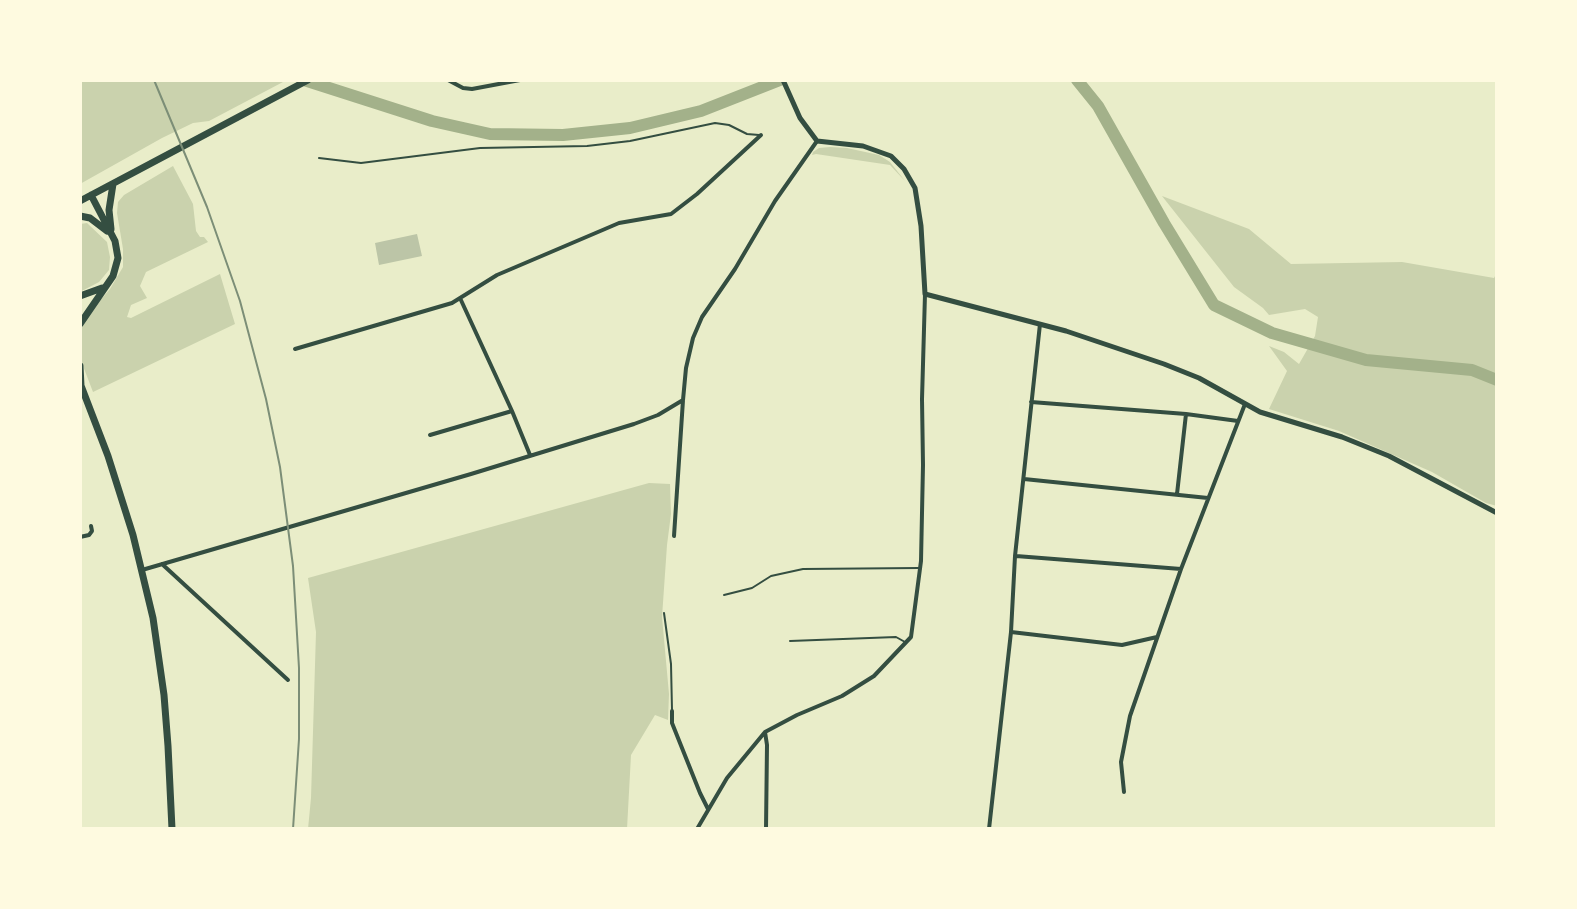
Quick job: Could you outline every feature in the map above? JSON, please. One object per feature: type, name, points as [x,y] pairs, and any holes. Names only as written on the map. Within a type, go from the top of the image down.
[{"type":"main road","points":[[80,201],[308,80]]},
{"type":"main road","points":[[112,235],[109,210],[113,184]]},
{"type":"main road","points":[[80,324],[113,276],[117,265],[117,247],[91,195]]},
{"type":"main road","points":[[80,216],[90,218],[112,235]]},
{"type":"main road","points":[[80,296],[105,287]]},
{"type":"main road","points":[[80,366],[81,385],[133,535],[153,618],[164,695],[172,829]]},
{"type":"street","points":[[448,80],[472,89],[520,80]]},
{"type":"street","points":[[697,829],[727,778],[765,732],[842,696],[874,676],[906,643],[911,637],[920,568],[925,294],[921,226],[915,188],[904,169],[891,156],[863,146],[817,141],[800,118],[783,80]]},
{"type":"street","points":[[295,349],[452,303],[497,275],[619,223],[660,217],[677,211],[761,135]]},
{"type":"street","points":[[674,536],[686,368],[693,338],[702,317],[775,201],[817,141]]},
{"type":"street","points":[[925,294],[1100,341],[1164,364],[1199,378],[1269,415],[1342,437],[1389,456],[1497,513]]},
{"type":"street","points":[[460,298],[530,455]]},
{"type":"street","points":[[989,829],[1040,324]]},
{"type":"street","points":[[142,570],[634,424],[658,415],[683,400]]},
{"type":"street","points":[[1031,402],[1238,421]]},
{"type":"street","points":[[1124,792],[1121,762],[1130,716],[1181,569],[1245,404]]},
{"type":"street","points":[[430,435],[512,411]]},
{"type":"street","points":[[1177,494],[1186,414]]},
{"type":"street","points":[[1024,479],[1208,498]]},
{"type":"street","points":[[80,537],[89,535],[91,526]]},
{"type":"street","points":[[1015,556],[1181,569]]},
{"type":"street","points":[[162,564],[288,680]]},
{"type":"street","points":[[1011,632],[1122,645],[1157,637]]},
{"type":"street","points":[[672,711],[672,723],[708,809]]},
{"type":"street","points":[[765,732],[766,829]]},
{"type":"lane","points":[[319,158],[361,163],[480,148],[587,146],[630,141],[715,123],[733,126],[747,134],[761,135]]},
{"type":"lane","points":[[724,595],[752,588],[771,576],[803,569],[920,568]]},
{"type":"lane","points":[[664,613],[671,664],[672,711]]},
{"type":"lane","points":[[790,641],[896,637],[906,643]]},
{"type":"green space","points":[[80,80],[283,82],[209,121],[193,123],[162,138],[80,184]]},
{"type":"green space","points":[[819,148],[879,155],[890,162],[905,181],[890,165],[812,155]]},
{"type":"green space","points":[[173,166],[193,204],[196,231],[208,242],[146,272],[140,286],[147,298],[131,305],[127,317],[131,318],[220,274],[235,324],[93,392],[80,358],[80,329],[84,319],[110,289],[123,267],[118,202],[124,195]]},
{"type":"green space","points":[[1162,196],[1249,229],[1291,264],[1402,262],[1494,278],[1497,272],[1497,506],[1486,503],[1432,472],[1339,431],[1269,409],[1287,371],[1269,346],[1284,352],[1299,364],[1315,336],[1318,317],[1305,309],[1269,315],[1234,287]]},
{"type":"green space","points":[[87,223],[107,242],[109,270],[99,282],[80,292],[80,224]]},
{"type":"green space","points":[[649,483],[670,484],[671,514],[662,617],[669,694],[668,720],[655,715],[631,755],[627,829],[308,829],[316,632],[308,578]]},
{"type":"building","points":[[417,234],[422,256],[379,265],[375,243]]},
{"type":"waterway","points":[[304,80],[432,121],[490,134],[563,135],[630,128],[701,111],[780,80]]},
{"type":"waterway","points":[[1077,80],[1098,106],[1214,305],[1272,333],[1366,360],[1472,370],[1497,380]]},
{"type":"railway","points":[[154,80],[207,207],[240,301],[280,467],[293,566],[299,668],[299,739],[293,829]]}]
